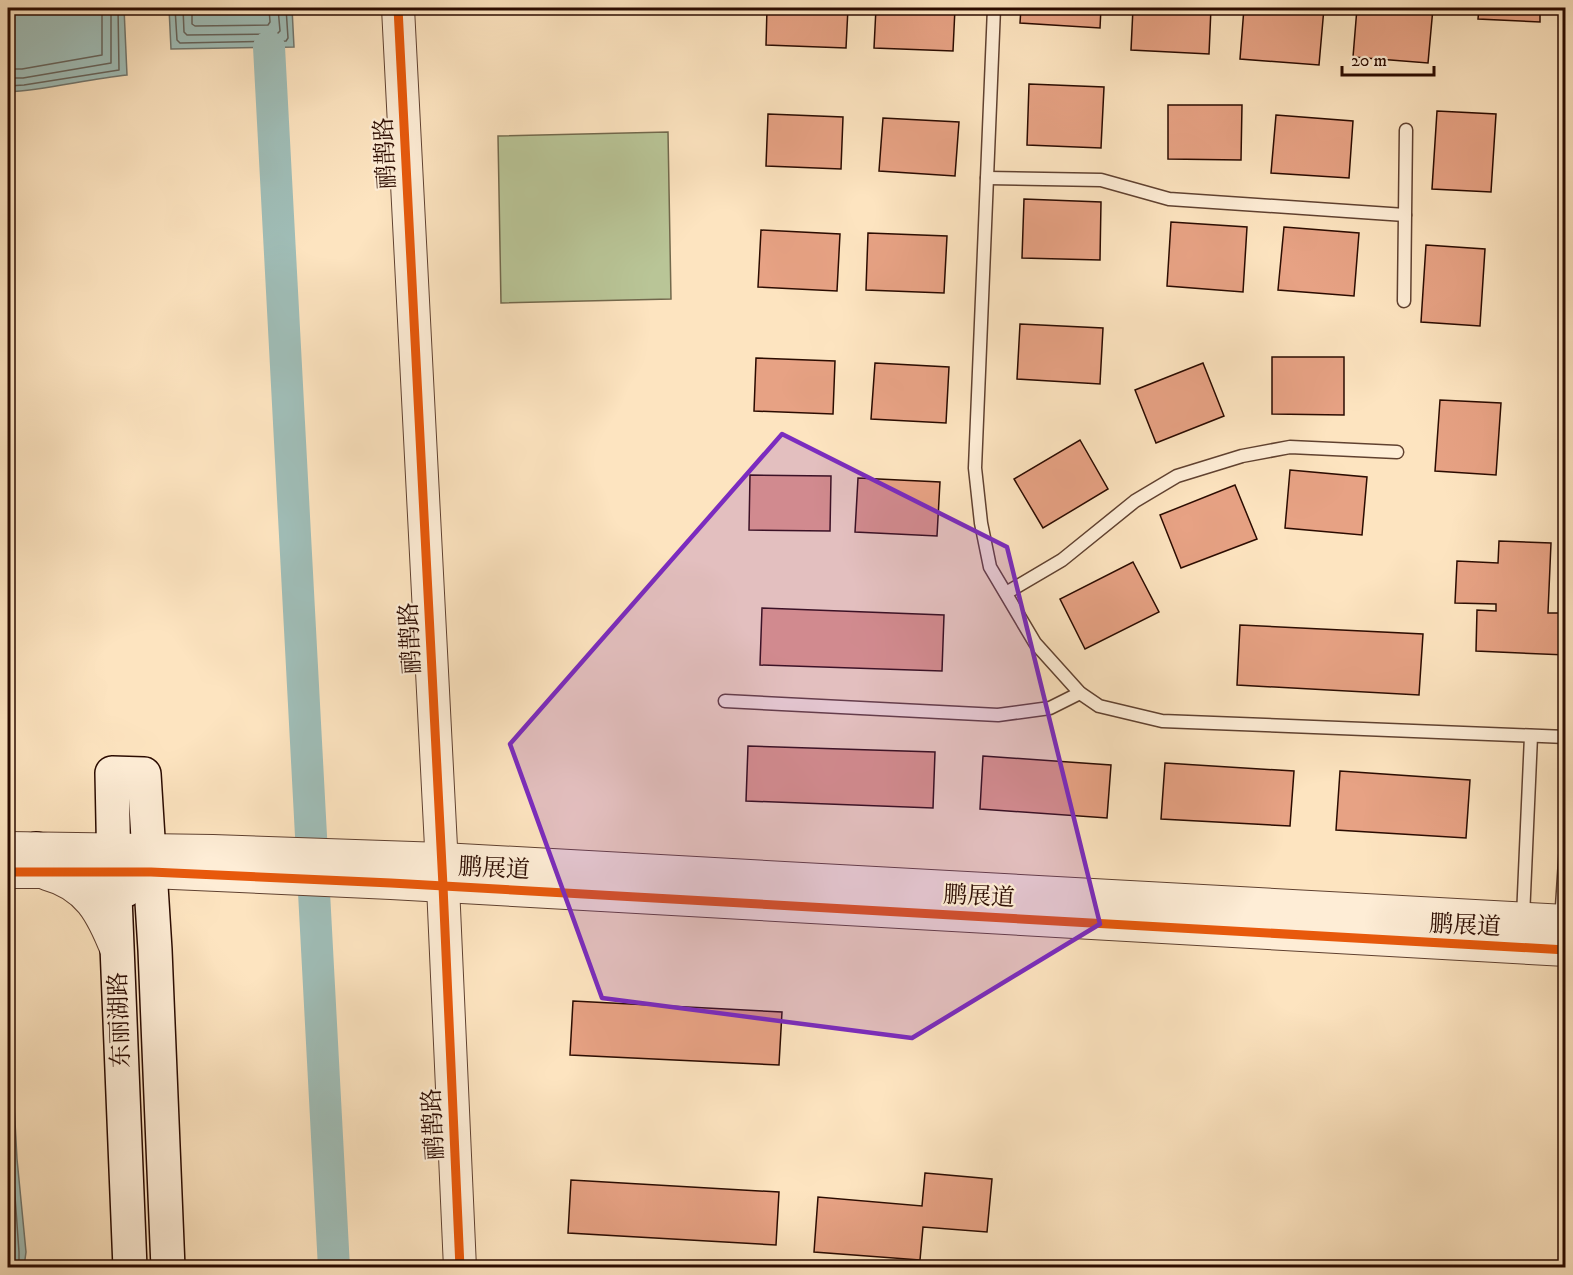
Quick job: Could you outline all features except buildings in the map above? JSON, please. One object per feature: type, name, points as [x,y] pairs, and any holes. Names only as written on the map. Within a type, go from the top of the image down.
[{"type":"main road","name":"东丽湖路","points":[[130,1268],[112,868],[112,773],[144,774],[155,950],[168,1268]]},
{"type":"main road","points":[[22,860],[63,854],[112,868],[141,912],[155,950]]},
{"type":"street","name":"鹂鹊路","points":[[398,8],[460,1268]]},
{"type":"street","points":[[22,860],[74,885],[86,896],[103,918],[117,952]]},
{"type":"street","name":"鹏展道","points":[[112,868],[150,861],[389,870],[1562,935]]},
{"type":"lane","points":[[994,8],[975,468],[981,523],[990,567],[1035,643],[1080,693],[1099,706],[1162,721],[1566,737]]},
{"type":"lane","points":[[1404,301],[1406,130]]},
{"type":"lane","points":[[987,178],[1101,180],[1169,199],[1405,215]]},
{"type":"lane","points":[[1006,593],[1062,560],[1135,501],[1178,476],[1242,456],[1290,447],[1397,452]]},
{"type":"lane","points":[[725,701],[998,715],[1050,708],[1080,693]]},
{"type":"lane","points":[[1522,934],[1531,736]]},
{"type":"lane","points":[[1562,935],[1566,846]]},
{"type":"highlighted area","points":[[782,434],[1007,547],[1100,924],[912,1038],[602,998],[510,744]]},
{"type":"green space","points":[[668,132],[671,299],[501,303],[498,136]]},
{"type":"water","points":[[8,8],[124,8],[127,75],[8,92]]},
{"type":"water","points":[[169,8],[292,8],[294,47],[171,49]]},
{"type":"water","points":[[8,993],[17,1159],[26,1252],[24,1267],[8,1267]]},
{"type":"waterway","points":[[269,47],[334,1268]]},
{"type":"cycle path","points":[[398,8],[460,1268]]},
{"type":"cycle path","points":[[8,872],[151,872],[391,883],[1566,950]]}]
